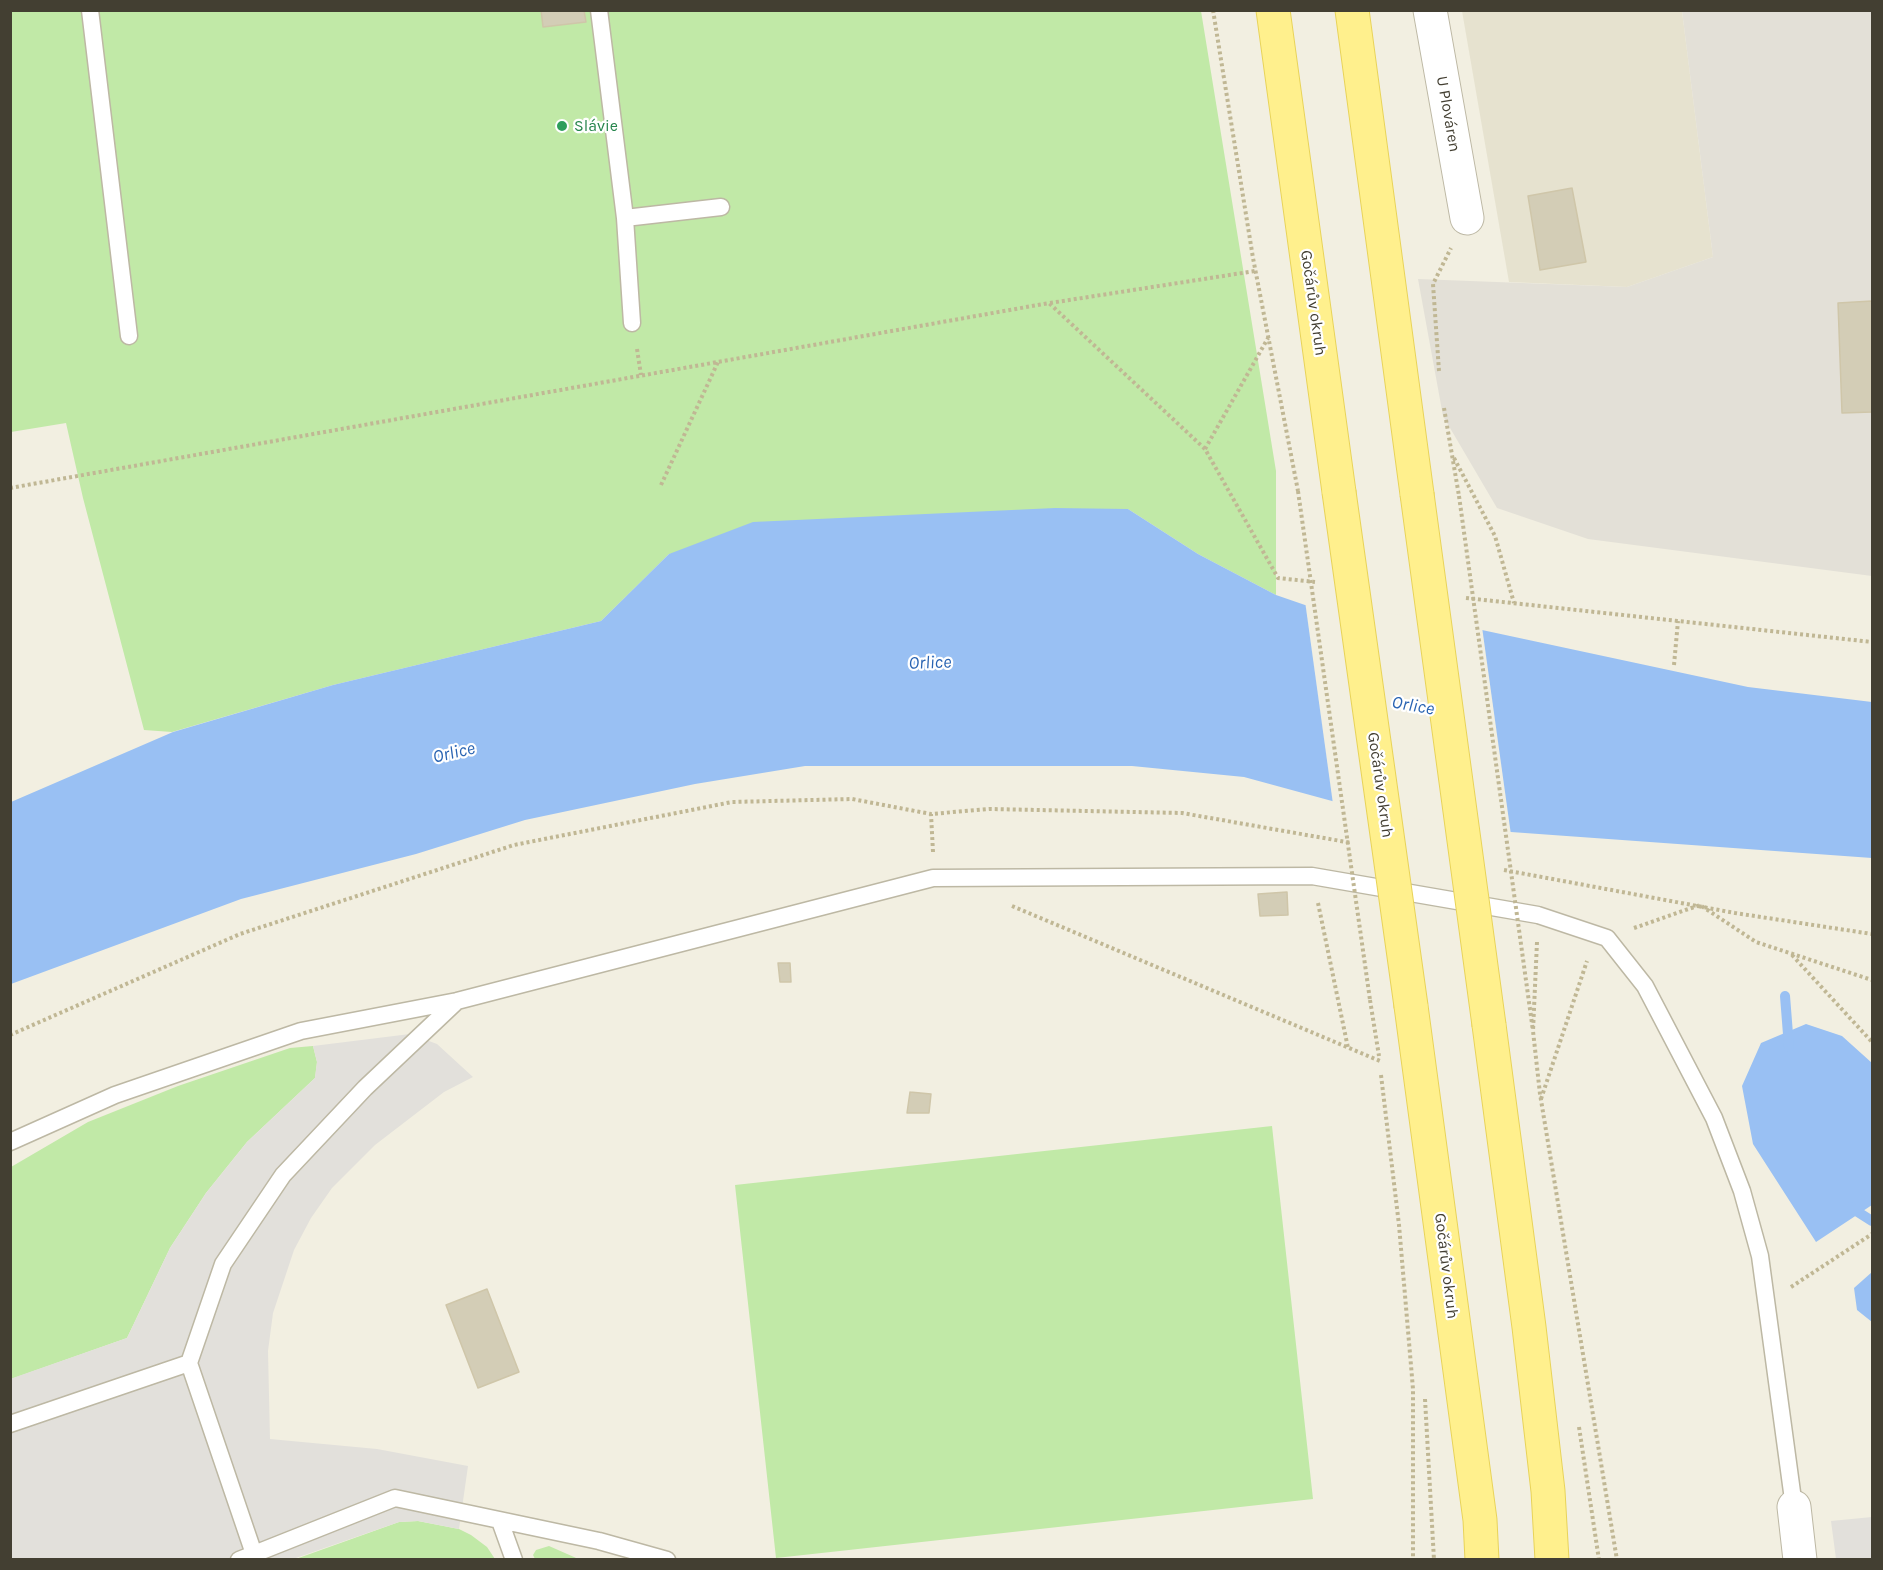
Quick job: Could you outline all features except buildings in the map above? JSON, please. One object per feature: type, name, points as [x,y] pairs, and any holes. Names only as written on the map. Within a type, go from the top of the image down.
[{"type":"main road","name":"Gočárův okruh","points":[[1273,10],[1411,1006],[1478,1508],[1482,1560]]},
{"type":"main road","points":[[1352,10],[1529,1327],[1548,1491],[1552,1560]]},
{"type":"street","name":"U Plováren","points":[[1430,10],[1467,218]]},
{"type":"street","points":[[1794,1508],[1800,1560]]},
{"type":"lane","points":[[90,10],[129,336]]},
{"type":"lane","points":[[599,10],[625,218],[632,323]]},
{"type":"lane","points":[[625,218],[721,207]]},
{"type":"lane","points":[[10,1142],[115,1095],[301,1031],[457,1001],[942,876],[1312,876],[1538,915],[1607,938],[1645,986],[1714,1118],[1742,1191],[1760,1256],[1794,1508]]},
{"type":"lane","points":[[457,1001],[366,1088],[283,1175],[223,1264],[189,1363],[247,1557],[395,1498],[599,1541],[667,1560]]},
{"type":"lane","points":[[10,1424],[189,1363]]},
{"type":"lane","points":[[500,1521],[514,1560]]},
{"type":"path","points":[[1213,10],[1255,271],[1298,491],[1380,1061],[1399,1225],[1413,1389],[1413,1560]]},
{"type":"path","points":[[1440,380],[1433,284],[1467,218]]},
{"type":"path","points":[[10,488],[1049,303],[1255,271]]},
{"type":"path","points":[[1049,303],[1205,449],[1278,578],[1325,583]]},
{"type":"path","points":[[1205,449],[1268,337]]},
{"type":"path","points":[[636,347],[641,375]]},
{"type":"path","points":[[661,485],[719,361]]},
{"type":"path","points":[[1443,401],[1459,496],[1533,1031],[1540,1099],[1617,1560]]},
{"type":"path","points":[[1452,453],[1495,536],[1514,603]]},
{"type":"path","points":[[1455,597],[1872,642]]},
{"type":"path","points":[[1674,665],[1678,621]]},
{"type":"path","points":[[10,1035],[240,934],[514,845],[732,802],[852,799],[932,814]]},
{"type":"path","points":[[1312,876],[1348,1049]]},
{"type":"path","points":[[1008,904],[1380,1061]]},
{"type":"path","points":[[1540,1099],[1587,961],[1607,938],[1700,905],[1756,942],[1872,980]]},
{"type":"path","points":[[1735,913],[1872,934]]},
{"type":"path","points":[[1533,1031],[1538,915]]},
{"type":"path","points":[[1790,953],[1872,1042]]},
{"type":"path","points":[[1766,1305],[1872,1234]]},
{"type":"path","points":[[1425,1396],[1434,1560]]},
{"type":"shaded area","points":[[1462,11],[1682,11],[1713,257],[1627,287],[1509,282]]},
{"type":"shaded area","points":[[1682,11],[1872,11],[1872,576],[1588,539],[1497,508],[1443,416],[1418,279],[1627,287],[1713,257]]},
{"type":"shaded area","points":[[410,1034],[437,1044],[473,1077],[444,1092],[375,1145],[332,1188],[311,1218],[294,1250],[273,1313],[268,1351],[270,1439],[377,1449],[468,1466],[459,1529],[418,1521],[399,1522],[293,1559],[11,1559],[10,1379],[127,1338],[170,1248],[206,1193],[247,1142],[315,1078],[317,1062],[313,1046]]},
{"type":"shaded area","points":[[1872,1517],[1872,1559],[1836,1559],[1831,1521]]},
{"type":"green space","points":[[11,11],[1201,11],[1276,471],[1276,595],[1198,554],[1128,509],[669,554],[601,621],[333,685],[172,732],[144,730],[83,498],[66,423],[11,432]]},
{"type":"green space","points":[[313,1046],[317,1062],[315,1078],[247,1142],[206,1193],[170,1248],[127,1338],[11,1379],[11,1167],[88,1122],[178,1086],[290,1048]]},
{"type":"green space","points":[[1272,1126],[1313,1499],[776,1558],[735,1185]]},
{"type":"green space","points":[[418,1521],[459,1529],[487,1547],[495,1559],[293,1560],[399,1522]]},
{"type":"green space","points":[[549,1546],[578,1559],[535,1559],[533,1555],[536,1550]]},
{"type":"water","name":"Orlice","points":[[1055,508],[1128,509],[1198,554],[1276,595],[1305,605],[1482,630],[1748,687],[1872,702],[1872,858],[1511,832],[1332,801],[1244,777],[1132,766],[805,766],[695,784],[525,820],[416,854],[241,899],[11,984],[11,802],[173,732],[333,685],[601,621],[669,554],[753,522]]},
{"type":"water","points":[[1806,1024],[1842,1036],[1872,1063],[1872,1205],[1816,1242],[1753,1144],[1742,1086],[1761,1043]]},
{"type":"water","points":[[1872,1272],[1872,1322],[1857,1310],[1854,1288]]},
{"type":"pier","points":[[1305,601],[1482,627],[1511,835],[1333,804]]},
{"type":"waterway","points":[[1785,996],[1789,1047]]},
{"type":"waterway","points":[[1850,1207],[1872,1221]]},
{"type":"place","name":"Slávie","points":[[562,126]]}]
